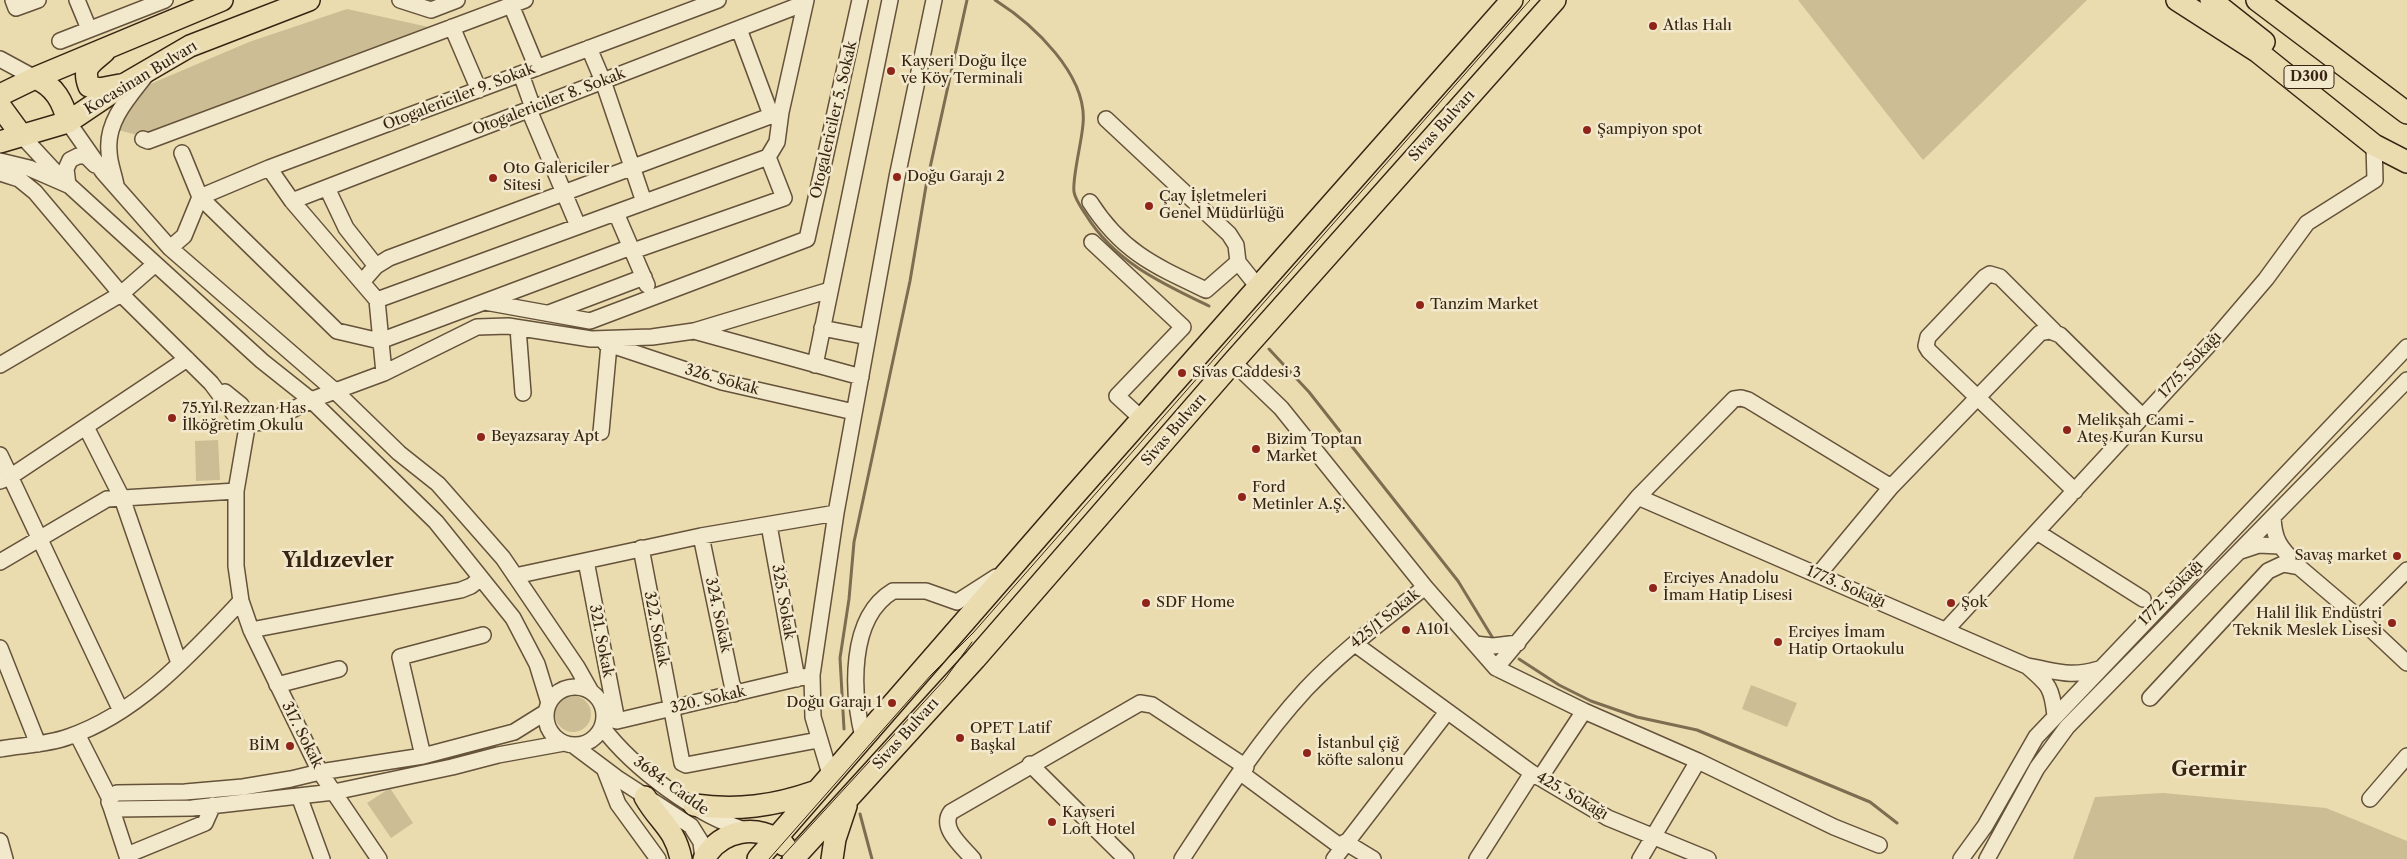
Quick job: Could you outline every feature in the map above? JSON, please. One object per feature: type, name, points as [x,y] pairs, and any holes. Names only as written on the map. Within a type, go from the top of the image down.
[{"type":"highway","points":[[0,95],[35,78],[222,0]]},
{"type":"highway","name":"Kocasinan Bulvarı","points":[[0,142],[68,122],[123,85],[190,46],[308,0]]},
{"type":"highway","name":"Sivas Bulvarı","points":[[758,859],[862,737],[1512,0]]},
{"type":"highway","name":"Sivas Bulvarı","points":[[794,859],[981,651],[1233,362],[1554,0]]},
{"type":"highway","points":[[2177,0],[2258,52]]},
{"type":"highway","points":[[2192,0],[2374,145],[2407,162]]},
{"type":"highway","name":"D300","points":[[2212,0],[2407,154]]},
{"type":"highway","name":"D300","points":[[2257,0],[2407,113]]},
{"type":"highway","points":[[2271,0],[2310,39]]},
{"type":"highway","points":[[112,46],[88,66],[85,76],[89,86],[99,90],[123,85]]},
{"type":"highway","points":[[35,78],[47,83],[64,104],[68,122]]},
{"type":"highway","points":[[0,106],[22,136]]},
{"type":"highway","points":[[694,805],[728,808],[759,807],[788,801],[814,792]]},
{"type":"highway","points":[[646,796],[651,807],[669,826],[681,859]]},
{"type":"highway","points":[[832,859],[839,827],[850,797]]},
{"type":"highway","points":[[703,859],[724,838],[749,831],[775,838],[794,859]]},
{"type":"street","points":[[13,0],[16,8],[38,0]]},
{"type":"street","points":[[77,0],[89,29]]},
{"type":"street","points":[[60,40],[166,0]]},
{"type":"street","points":[[400,0],[431,10],[457,0]]},
{"type":"street","name":"Otogalericiler 9. Sokak","points":[[200,197],[269,168],[718,0]]},
{"type":"street","name":"Otogalericiler 5. Sokak","points":[[652,297],[807,239],[860,0]]},
{"type":"street","points":[[815,365],[890,0]]},
{"type":"street","points":[[830,774],[818,740],[811,706],[812,675],[836,513],[854,412],[897,177],[934,0]]},
{"type":"street","points":[[377,300],[768,157],[777,142],[776,114],[806,2]]},
{"type":"street","name":"Otogalericiler 8. Sokak","points":[[292,201],[806,2]]},
{"type":"street","points":[[143,139],[148,141],[518,3],[537,68]]},
{"type":"street","points":[[452,27],[478,90]]},
{"type":"street","points":[[738,29],[776,114]]},
{"type":"street","points":[[589,48],[603,81],[644,202]]},
{"type":"street","points":[[0,59],[35,78]]},
{"type":"street","points":[[117,189],[109,152],[109,141],[115,118],[152,68]]},
{"type":"street","points":[[521,74],[531,109],[578,226]]},
{"type":"street","points":[[362,282],[376,266],[389,258],[776,114]]},
{"type":"street","points":[[1106,119],[1230,234],[1236,245],[1238,262],[1258,288]]},
{"type":"street","points":[[68,122],[103,172],[170,248],[335,392],[399,453],[438,484],[478,529],[515,576],[577,667],[590,690],[602,704],[608,722],[592,740],[583,744],[568,744],[498,755],[452,767],[334,792],[213,805],[126,809],[110,803]]},
{"type":"street","points":[[22,136],[68,185],[262,361],[311,400],[436,522],[513,618],[537,664],[548,707],[550,730],[568,744]]},
{"type":"street","name":"1775. Sokağı","points":[[1946,630],[2244,306],[2307,223],[2375,180],[2374,145]]},
{"type":"street","points":[[182,154],[200,197],[337,331],[380,341],[632,249],[784,198],[768,157]]},
{"type":"street","points":[[68,185],[66,169],[70,160],[78,156],[86,156],[103,172]]},
{"type":"street","points":[[0,161],[29,168],[68,185]]},
{"type":"street","points":[[269,168],[292,201],[377,300],[384,373]]},
{"type":"street","points":[[0,173],[19,179],[35,192],[121,294],[212,383],[218,385],[241,405],[244,421],[269,422],[311,400],[384,373],[477,327],[518,328],[592,339],[645,338],[694,331],[830,290]]},
{"type":"street","points":[[327,188],[346,228],[376,266]]},
{"type":"street","points":[[170,248],[184,236],[200,197]]},
{"type":"street","points":[[1090,202],[1115,235],[1139,256],[1153,265],[1206,290],[1238,262]]},
{"type":"street","points":[[486,302],[590,321],[652,297],[616,213]]},
{"type":"street","points":[[1092,242],[1183,327],[1117,396],[1142,419]]},
{"type":"street","points":[[0,365],[121,294],[154,265]]},
{"type":"street","points":[[2075,490],[1929,351],[1926,343],[1928,338],[1985,277],[1994,274],[2000,277],[2143,417]]},
{"type":"street","points":[[548,313],[644,277]]},
{"type":"street","points":[[518,328],[523,393]]},
{"type":"street","points":[[822,328],[868,337]]},
{"type":"street","points":[[694,331],[861,378]]},
{"type":"street","points":[[1818,575],[1891,487],[1977,398],[2040,333],[2054,331]]},
{"type":"street","name":"326. Sokak","points":[[592,339],[722,382],[854,412]]},
{"type":"street","points":[[601,432],[609,345]]},
{"type":"street","name":"1772. Sokağı","points":[[1961,859],[1985,826],[2036,737],[2407,347]]},
{"type":"street","points":[[5,479],[187,359]]},
{"type":"street","name":"425/1 Sokak","points":[[1182,859],[1269,734],[1306,690],[1354,644],[1425,587],[1281,408],[1233,362]]},
{"type":"street","name":"1772. Sokağı","points":[[1987,859],[2037,768],[2067,727],[2407,380]]},
{"type":"street","points":[[1496,668],[1638,497],[1731,401],[1738,398],[1748,400],[1891,487]]},
{"type":"street","name":"317. Sokak","points":[[244,421],[236,451],[239,466],[236,491],[236,566],[241,601],[251,630],[276,685],[320,772],[379,859]]},
{"type":"street","points":[[86,427],[122,498],[179,662]]},
{"type":"street","points":[[0,455],[5,479],[38,539],[121,712]]},
{"type":"street","points":[[0,562],[107,499],[236,491]]},
{"type":"street","name":"1773. Sokağı","points":[[1638,497],[2027,666],[2066,675],[2081,674],[2099,669]]},
{"type":"street","points":[[515,576],[701,536],[836,513]]},
{"type":"street","points":[[2273,517],[2274,532],[2279,546],[2299,567],[2359,618],[2407,663]]},
{"type":"street","name":"325. Sokak","points":[[769,525],[797,679]]},
{"type":"street","points":[[2037,532],[2143,599]]},
{"type":"street","name":"324. Sokak","points":[[701,536],[734,694]]},
{"type":"street","points":[[2240,552],[2259,545],[2279,546]]},
{"type":"street","name":"322. Sokak","points":[[641,548],[680,761],[684,764],[818,740]]},
{"type":"street","name":"321. Sokak","points":[[586,560],[608,722]]},
{"type":"street","points":[[2150,698],[2268,571],[2284,564],[2299,567]]},
{"type":"street","points":[[862,737],[856,706],[856,675],[863,635],[876,604],[892,591],[926,591],[957,602],[1010,569]]},
{"type":"street","points":[[2359,618],[2407,570]]},
{"type":"street","points":[[251,630],[461,590],[471,586],[481,578]]},
{"type":"street","points":[[1425,587],[1496,668],[1834,828],[1879,845]]},
{"type":"street","points":[[0,749],[38,744],[77,734],[121,712],[179,662],[241,601]]},
{"type":"street","points":[[423,756],[400,658],[483,635]]},
{"type":"street","points":[[1475,644],[1493,646],[1518,643]]},
{"type":"street","name":"425. Sokağı","points":[[1354,644],[1536,776],[1608,818],[1708,859]]},
{"type":"street","points":[[0,648],[38,744]]},
{"type":"street","name":"1773. Sokağı","points":[[2027,666],[2042,679],[2053,693],[2055,716]]},
{"type":"street","points":[[276,685],[340,669]]},
{"type":"street","name":"320. Sokak","points":[[608,722],[672,709],[812,675]]},
{"type":"street","points":[[110,803],[117,793],[184,792],[242,787],[320,772],[423,756],[514,732],[548,707],[562,689],[572,687],[590,690]]},
{"type":"street","points":[[974,859],[948,828],[950,812],[1030,764],[1144,702],[1152,704],[1244,770],[1340,849],[1373,859]]},
{"type":"street","points":[[1477,859],[1584,711]]},
{"type":"street","points":[[1340,849],[1447,712]]},
{"type":"street","name":"3684. Cadde","points":[[608,722],[613,742],[639,766],[718,820],[749,831]]},
{"type":"street","points":[[77,734],[110,803],[128,857],[205,822],[213,805]]},
{"type":"street","name":"3684. Cadde","points":[[568,744],[695,829],[701,842],[703,859]]},
{"type":"street","points":[[2370,799],[2407,756]]},
{"type":"street","points":[[1640,859],[1698,762]]},
{"type":"street","points":[[1030,764],[1126,859]]},
{"type":"street","points":[[603,766],[618,804],[658,859]]},
{"type":"street","points":[[300,796],[322,859]]},
{"type":"street","points":[[0,841],[5,859]]},
{"type":"shaded area","points":[[1798,0],[2087,0],[1923,160]]},
{"type":"shaded area","points":[[347,9],[433,28],[152,139],[107,127],[115,99],[249,42]]},
{"type":"shaded area","points":[[218,440],[220,480],[196,481],[195,441]]},
{"type":"shaded area","points":[[1751,685],[1797,703],[1787,727],[1742,709]]},
{"type":"shaded area","points":[[573,696],[586,701],[591,714],[586,727],[573,732],[560,727],[555,714],[560,701]]},
{"type":"shaded area","points":[[390,788],[413,823],[391,838],[367,803]]},
{"type":"shaded area","points":[[2163,793],[2326,808],[2407,841],[2407,859],[2073,859],[2095,797]]},
{"type":"waterway","points":[[844,729],[840,658],[849,599],[854,542],[910,281],[926,186],[967,0]]},
{"type":"waterway","points":[[995,0],[1010,10],[1041,37],[1055,53],[1077,87],[1082,106],[1083,124],[1074,178],[1074,192],[1077,201],[1086,215],[1111,246],[1140,270],[1209,306]]},
{"type":"waterway","points":[[1269,349],[1309,392],[1458,581],[1494,640]]},
{"type":"waterway","points":[[1519,659],[1559,685],[1591,701],[1637,717],[1697,730],[1870,802],[1897,823]]},
{"type":"waterway","points":[[860,814],[872,859]]},
{"type":"tram line","points":[[769,859],[931,675],[973,633],[1530,0]]},
{"type":"tram line","points":[[780,859],[945,679],[972,642]]},
{"type":"place","name":"Atlas Halı","points":[[1653,26]]},
{"type":"place","name":"Kayseri Doğu İlçe ve Köy Terminali","points":[[891,71]]},
{"type":"place","name":"Şampiyon spot","points":[[1587,130]]},
{"type":"place","name":"Doğu Garajı 2","points":[[897,177]]},
{"type":"place","name":"Oto Galericiler Sitesi","points":[[493,178]]},
{"type":"place","name":"Çay İşletmeleri Genel Müdürlüğü","points":[[1149,206]]},
{"type":"place","name":"Tanzim Market","points":[[1420,305]]},
{"type":"place","name":"Sivas Caddesi 3","points":[[1182,373]]},
{"type":"place","name":"75.Yıl Rezzan Has İlköğretim Okulu","points":[[172,418]]},
{"type":"place","name":"Melikşah Cami - Ateş Kuran Kursu","points":[[2067,430]]},
{"type":"place","name":"Beyazsaray Apt","points":[[481,437]]},
{"type":"place","name":"Bizim Toptan Market","points":[[1256,449]]},
{"type":"place","name":"Ford Metinler A.Ş.","points":[[1242,497]]},
{"type":"place","name":"Savaş market","points":[[2397,556]]},
{"type":"place","name":"Erciyes Anadolu İmam Hatip Lisesi","points":[[1653,588]]},
{"type":"place","name":"SDF Home","points":[[1146,603]]},
{"type":"place","name":"Şok","points":[[1951,603]]},
{"type":"place","name":"Halil İlik Endüstri Teknik Meslek Lisesi","points":[[2392,623]]},
{"type":"place","name":"A101","points":[[1406,630]]},
{"type":"place","name":"Erciyes İmam Hatip Ortaokulu","points":[[1778,642]]},
{"type":"place","name":"Doğu Garajı 1","points":[[892,703]]},
{"type":"place","name":"OPET Latif Başkal","points":[[960,738]]},
{"type":"place","name":"BİM","points":[[290,746]]},
{"type":"place","name":"İstanbul çiğ köfte salonu","points":[[1307,753]]},
{"type":"place","name":"Kayseri Loft Hotel","points":[[1052,822]]},
{"type":"district","name":"Yıldızevler","points":[[338,561]]},
{"type":"district","name":"Germir","points":[[2209,770]]}]
